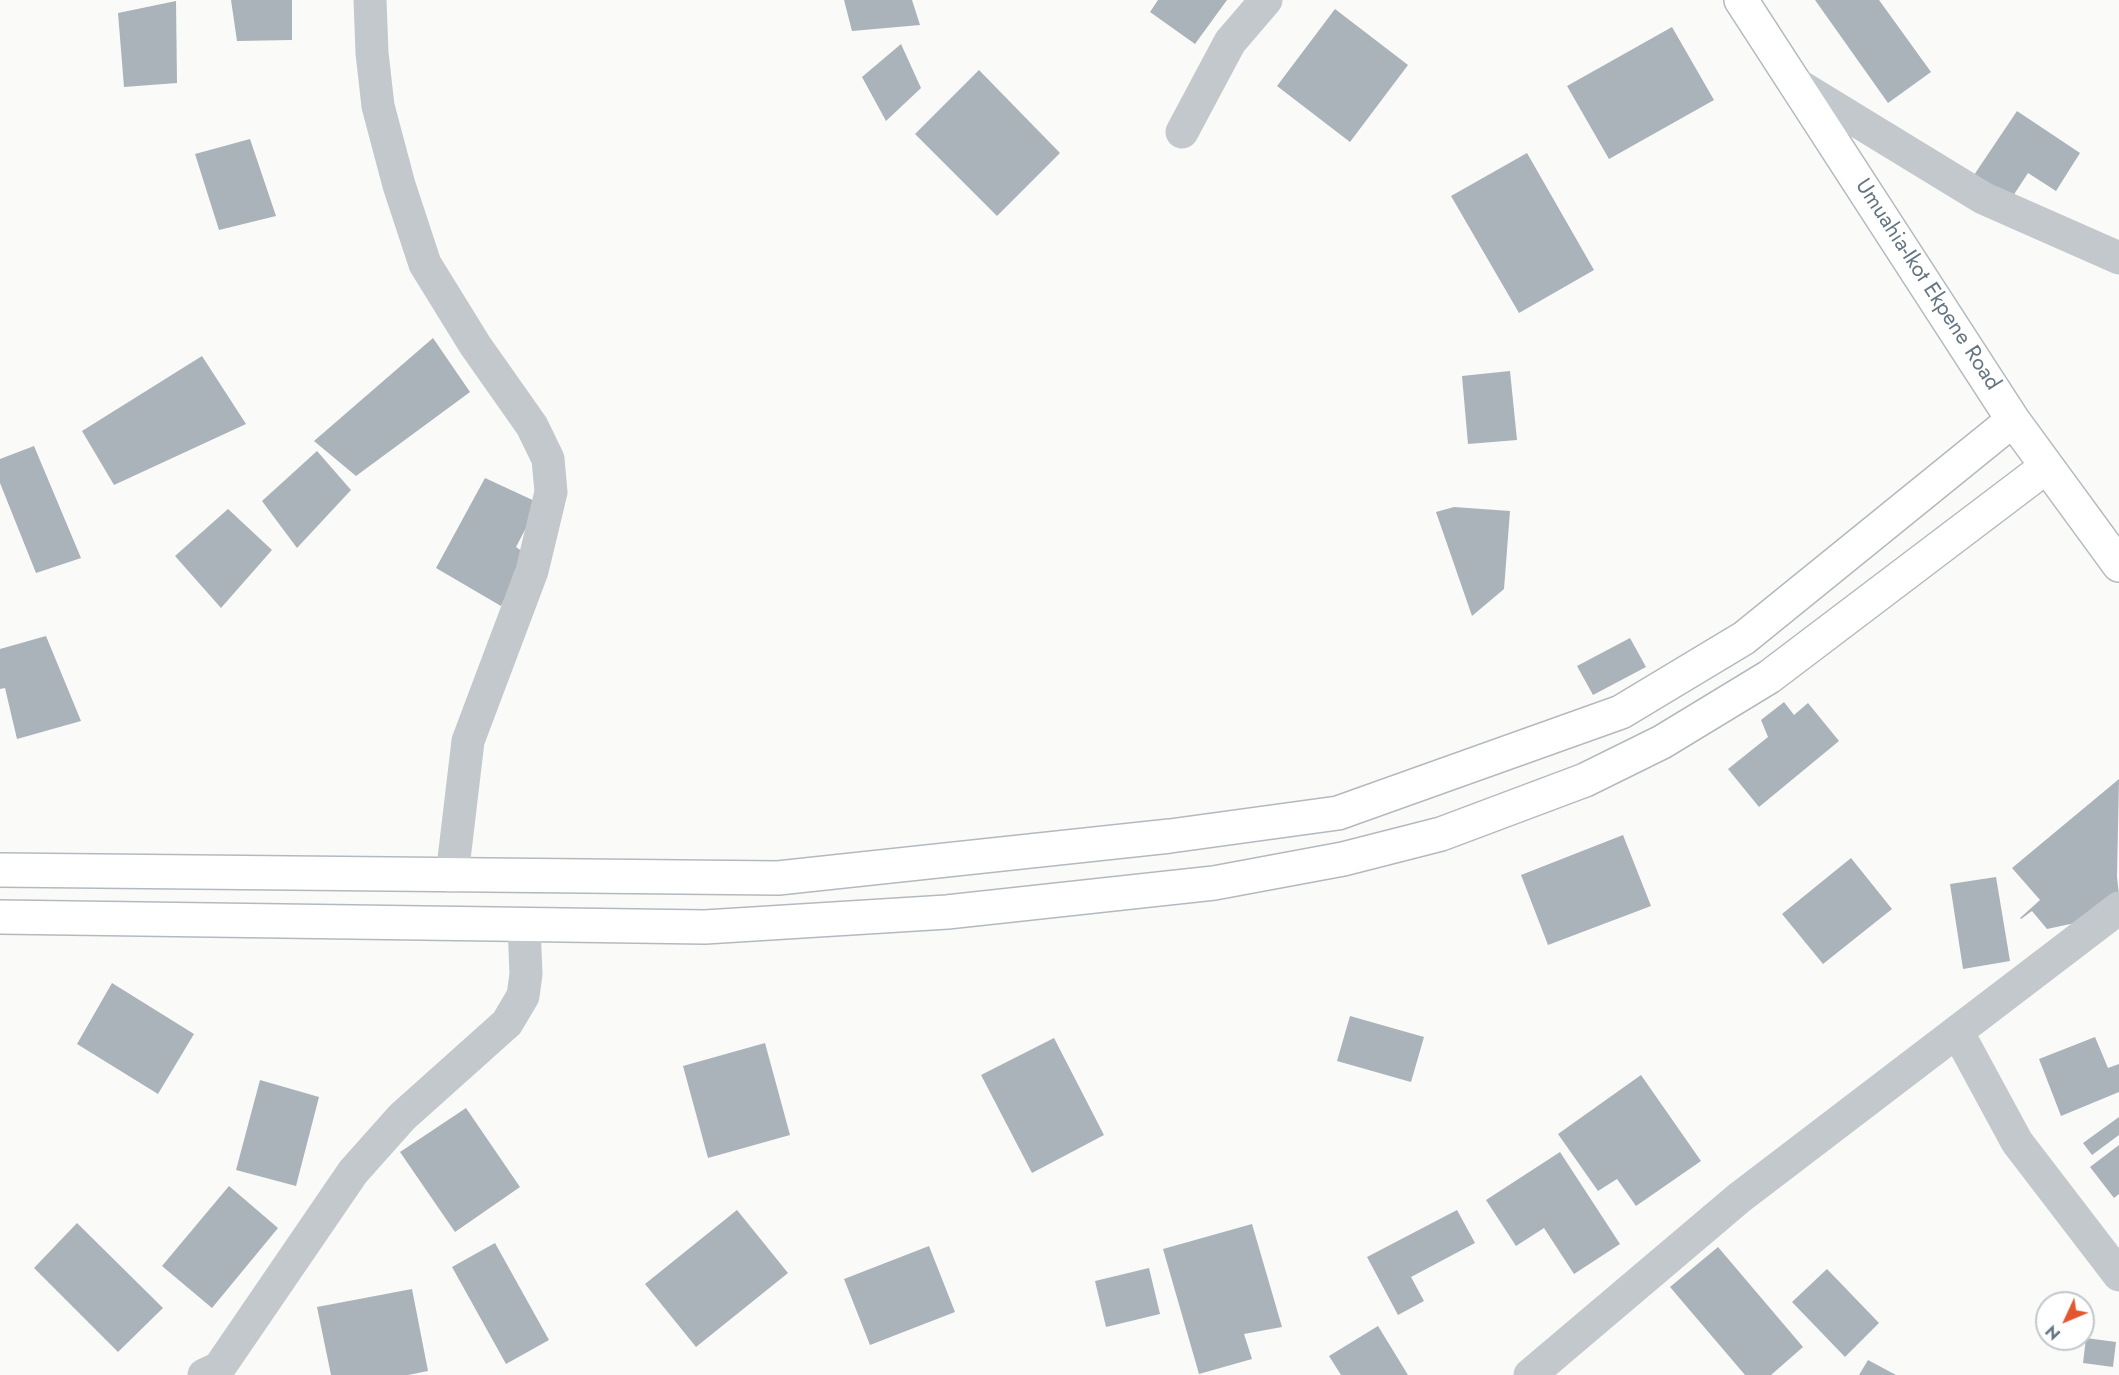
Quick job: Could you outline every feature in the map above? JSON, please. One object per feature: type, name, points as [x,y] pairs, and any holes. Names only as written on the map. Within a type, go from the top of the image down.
[{"type":"street","points":[[370,0],[372,53],[378,106],[399,185],[425,264],[475,345],[531,426],[548,459],[551,492],[532,572],[468,741],[452,876]]},
{"type":"street","points":[[1182,132],[1230,42],[1266,0]]},
{"type":"street","name":"Umuahia-Ikot Ekpene Road","points":[[1741,0],[2013,420],[2119,565]]},
{"type":"street","points":[[1798,85],[1983,198],[2119,258]]},
{"type":"street","points":[[0,870],[778,878],[1170,836],[1338,813],[1621,712],[1744,638],[2013,420]]},
{"type":"street","points":[[0,917],[705,927],[946,912],[1214,883],[1343,859],[1441,834],[1585,780],[1662,742],[1769,677],[2046,467]]},
{"type":"street","points":[[1530,1375],[1739,1198],[2119,908]]},
{"type":"street","points":[[204,1375],[219,1368],[353,1172],[402,1117],[507,1023],[523,996],[526,974],[524,926]]},
{"type":"street","points":[[1958,1033],[2017,1142],[2119,1275]]},
{"type":"building","points":[[231,0],[292,0],[292,40],[237,41]]},
{"type":"building","points":[[844,0],[912,0],[920,25],[852,31]]},
{"type":"building","points":[[1158,0],[1227,0],[1195,44],[1150,12]]},
{"type":"building","points":[[1815,0],[1879,0],[1931,72],[1888,103]]},
{"type":"building","points":[[176,1],[177,83],[124,87],[118,13]]},
{"type":"building","points":[[1335,9],[1408,65],[1350,142],[1277,86]]},
{"type":"building","points":[[1672,27],[1714,100],[1609,159],[1567,86]]},
{"type":"building","points":[[901,44],[921,88],[886,121],[862,77]]},
{"type":"building","points":[[979,70],[1060,153],[997,216],[915,134]]},
{"type":"building","points":[[2017,111],[2080,153],[2056,191],[2028,173],[2011,199],[1974,175]]},
{"type":"building","points":[[250,139],[276,216],[219,230],[195,154]]},
{"type":"building","points":[[1527,153],[1594,270],[1519,313],[1451,196]]},
{"type":"building","points":[[433,338],[470,392],[356,476],[314,441]]},
{"type":"building","points":[[202,356],[246,424],[114,485],[82,431]]},
{"type":"building","points":[[1510,371],[1517,440],[1468,444],[1462,376]]},
{"type":"building","points":[[34,446],[81,558],[36,573],[0,483],[0,459]]},
{"type":"building","points":[[317,451],[351,490],[297,548],[262,501]]},
{"type":"building","points":[[485,478],[539,503],[516,547],[526,554],[501,606],[436,568]]},
{"type":"building","points":[[1454,507],[1510,511],[1504,589],[1472,616],[1436,512]]},
{"type":"building","points":[[228,509],[272,550],[221,608],[175,556]]},
{"type":"building","points":[[46,636],[81,721],[17,739],[5,688],[0,689],[0,649]]},
{"type":"building","points":[[1630,638],[1646,667],[1593,695],[1577,666]]},
{"type":"building","points":[[1784,702],[1794,715],[1808,703],[1839,741],[1759,807],[1728,769],[1768,737],[1761,720]]},
{"type":"building","points":[[2119,779],[2117,877],[2119,895],[2089,920],[2047,929],[2032,911],[2021,919],[2040,900],[2012,868]]},
{"type":"building","points":[[1623,835],[1651,906],[1548,945],[1521,875]]},
{"type":"building","points":[[1851,858],[1892,909],[1823,964],[1782,914]]},
{"type":"building","points":[[1996,877],[2010,961],[1963,969],[1950,884]]},
{"type":"building","points":[[112,983],[194,1034],[158,1094],[77,1044]]},
{"type":"building","points":[[1350,1016],[1424,1037],[1411,1082],[1337,1061]]},
{"type":"building","points":[[2095,1037],[2108,1068],[2119,1064],[2119,1092],[2061,1116],[2039,1059]]},
{"type":"building","points":[[1054,1038],[1104,1135],[1032,1173],[981,1075]]},
{"type":"building","points":[[765,1043],[790,1135],[708,1158],[683,1066]]},
{"type":"building","points":[[1641,1075],[1701,1161],[1636,1206],[1617,1179],[1598,1191],[1558,1134]]},
{"type":"building","points":[[260,1080],[319,1097],[296,1186],[236,1170]]},
{"type":"building","points":[[466,1108],[520,1187],[455,1232],[400,1152]]},
{"type":"building","points":[[2119,1117],[2119,1135],[2092,1155],[2083,1143]]},
{"type":"building","points":[[2119,1145],[2119,1194],[2114,1198],[2090,1167]]},
{"type":"building","points":[[1560,1152],[1620,1244],[1574,1274],[1544,1228],[1516,1246],[1486,1200]]},
{"type":"building","points":[[229,1186],[278,1228],[212,1308],[162,1266]]},
{"type":"building","points":[[737,1210],[788,1273],[696,1347],[645,1284]]},
{"type":"building","points":[[1457,1210],[1475,1243],[1411,1277],[1424,1301],[1398,1315],[1367,1257]]},
{"type":"building","points":[[77,1223],[163,1308],[118,1352],[34,1268]]},
{"type":"building","points":[[1252,1224],[1282,1327],[1244,1334],[1252,1359],[1199,1374],[1163,1249]]},
{"type":"building","points":[[495,1243],[549,1340],[506,1364],[452,1267]]},
{"type":"building","points":[[929,1246],[955,1312],[870,1345],[844,1279]]},
{"type":"building","points":[[1718,1247],[1803,1347],[1771,1375],[1745,1375],[1670,1287]]},
{"type":"building","points":[[1149,1268],[1160,1314],[1106,1327],[1095,1281]]},
{"type":"building","points":[[1827,1269],[1879,1323],[1845,1357],[1792,1302]]},
{"type":"building","points":[[412,1289],[428,1371],[408,1375],[331,1375],[317,1307]]},
{"type":"building","points":[[1378,1326],[1408,1375],[1341,1375],[1329,1356]]},
{"type":"building","points":[[2095,1339],[2116,1342],[2113,1367],[2083,1363],[2084,1351],[2095,1351]]},
{"type":"building","points":[[1868,1360],[1896,1375],[1859,1375]]}]
